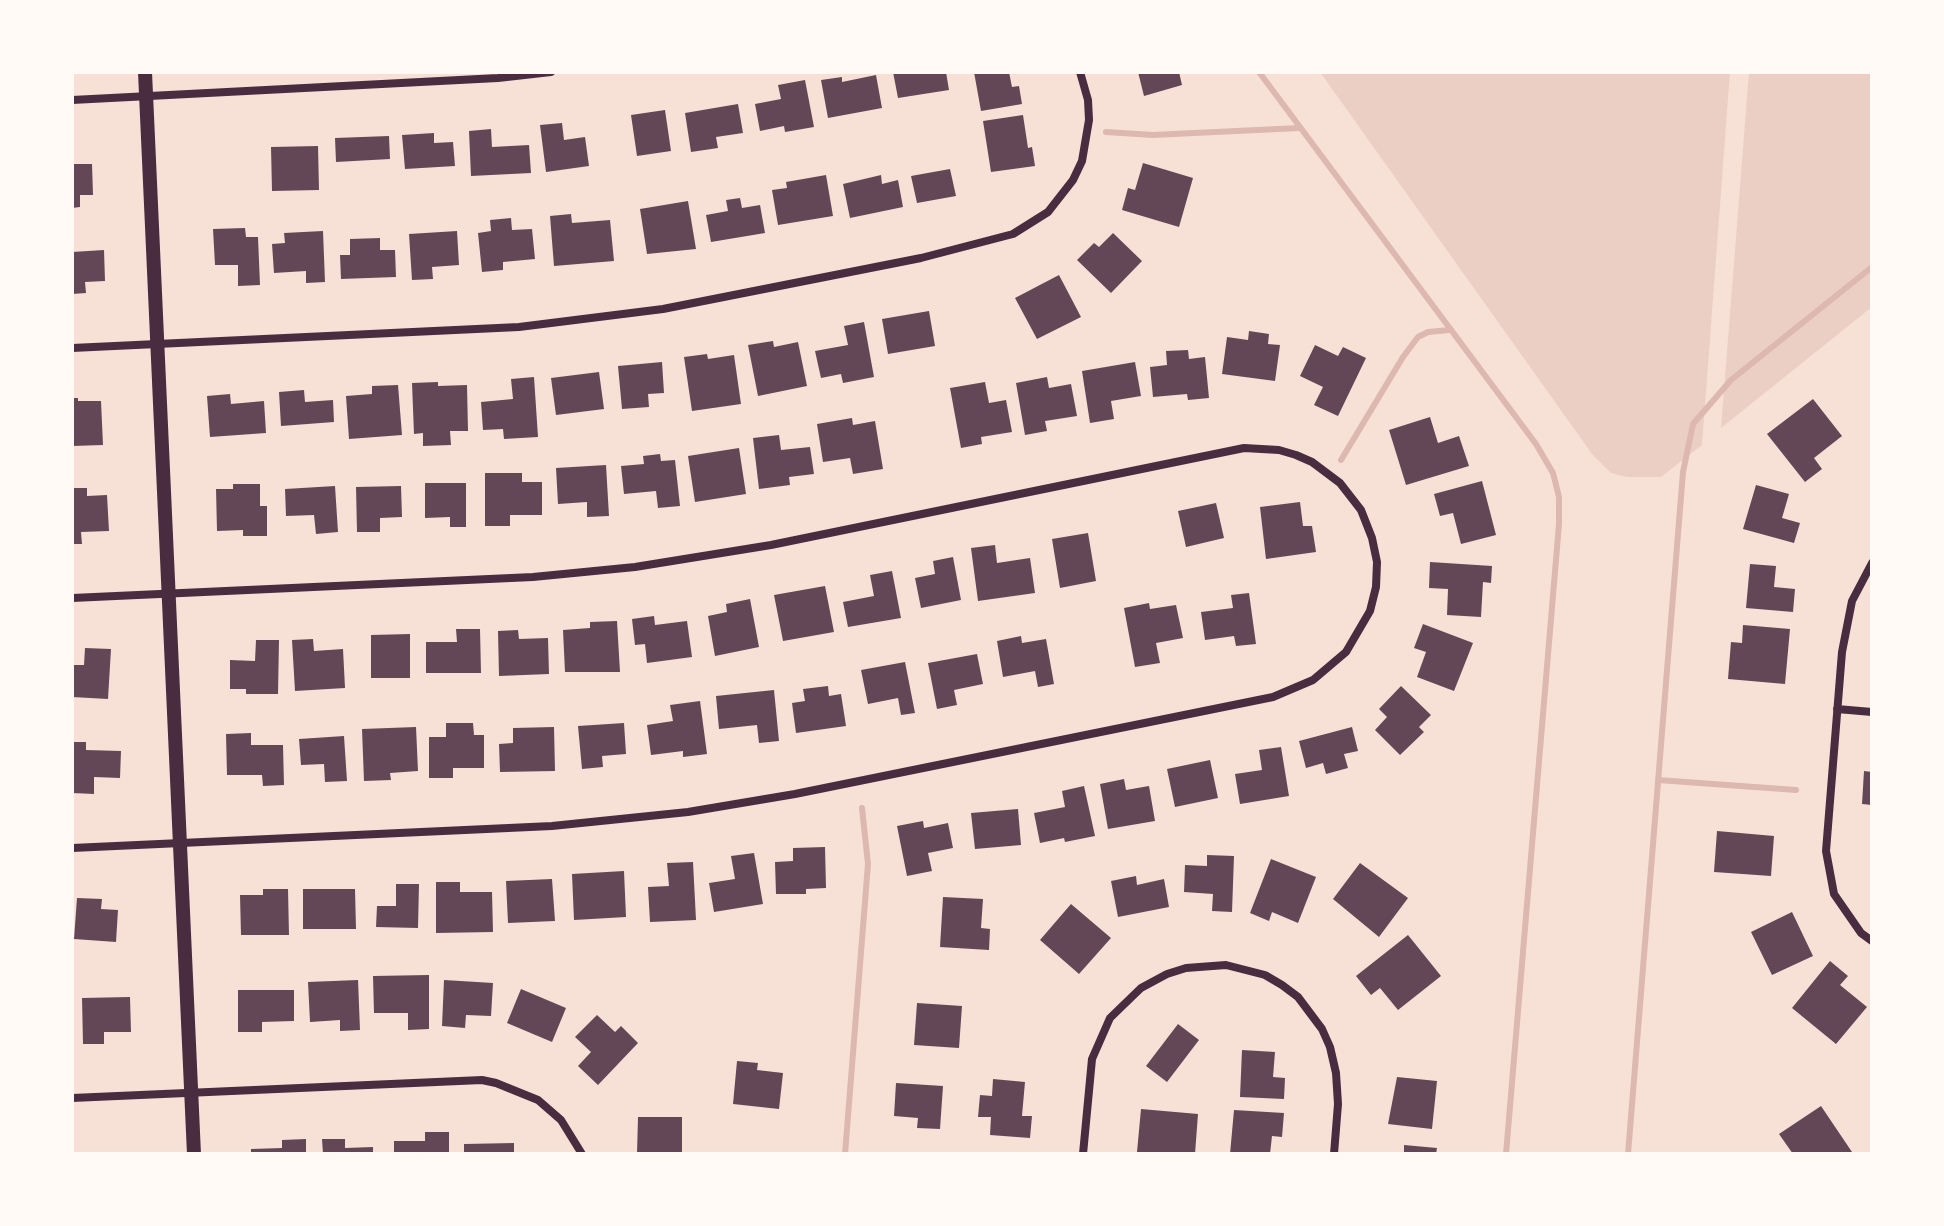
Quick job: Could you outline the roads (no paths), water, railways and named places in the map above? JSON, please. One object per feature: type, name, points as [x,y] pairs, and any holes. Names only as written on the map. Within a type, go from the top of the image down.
[{"type":"street","points":[[145,72],[194,1154]]},
{"type":"street","points":[[72,100],[498,78],[551,72]]},
{"type":"street","points":[[72,348],[519,327],[663,309],[921,258],[1013,234],[1048,212],[1073,180],[1082,161],[1089,120],[1088,100],[1080,72]]},
{"type":"street","points":[[72,598],[533,577],[635,567],[771,545],[1244,448],[1270,449],[1296,455],[1340,483],[1361,510],[1377,562],[1376,587],[1370,611],[1346,652],[1313,680],[1273,697],[795,794],[688,812],[552,826],[72,848]]},
{"type":"street","points":[[1872,563],[1852,601],[1842,652],[1826,851],[1834,894],[1861,933],[1872,941]]},
{"type":"street","points":[[1837,709],[1872,712]]},
{"type":"street","points":[[1083,1154],[1092,1059],[1110,1018],[1141,988],[1167,974],[1206,965],[1226,965],[1265,975],[1298,997],[1311,1012],[1330,1047],[1336,1073],[1338,1104],[1334,1154]]},
{"type":"street","points":[[72,1098],[482,1080],[538,1100],[561,1120],[582,1154]]},
{"type":"waterway","points":[[1259,72],[1536,444],[1553,473],[1559,497],[1506,1154]]},
{"type":"waterway","points":[[1106,132],[1153,135],[1299,128]]},
{"type":"waterway","points":[[1628,1154],[1683,472],[1693,424],[1731,380],[1872,267]]},
{"type":"waterway","points":[[1341,460],[1418,337],[1428,332],[1449,330]]},
{"type":"waterway","points":[[1658,780],[1796,790]]},
{"type":"waterway","points":[[845,1154],[868,864],[862,808]]}]
